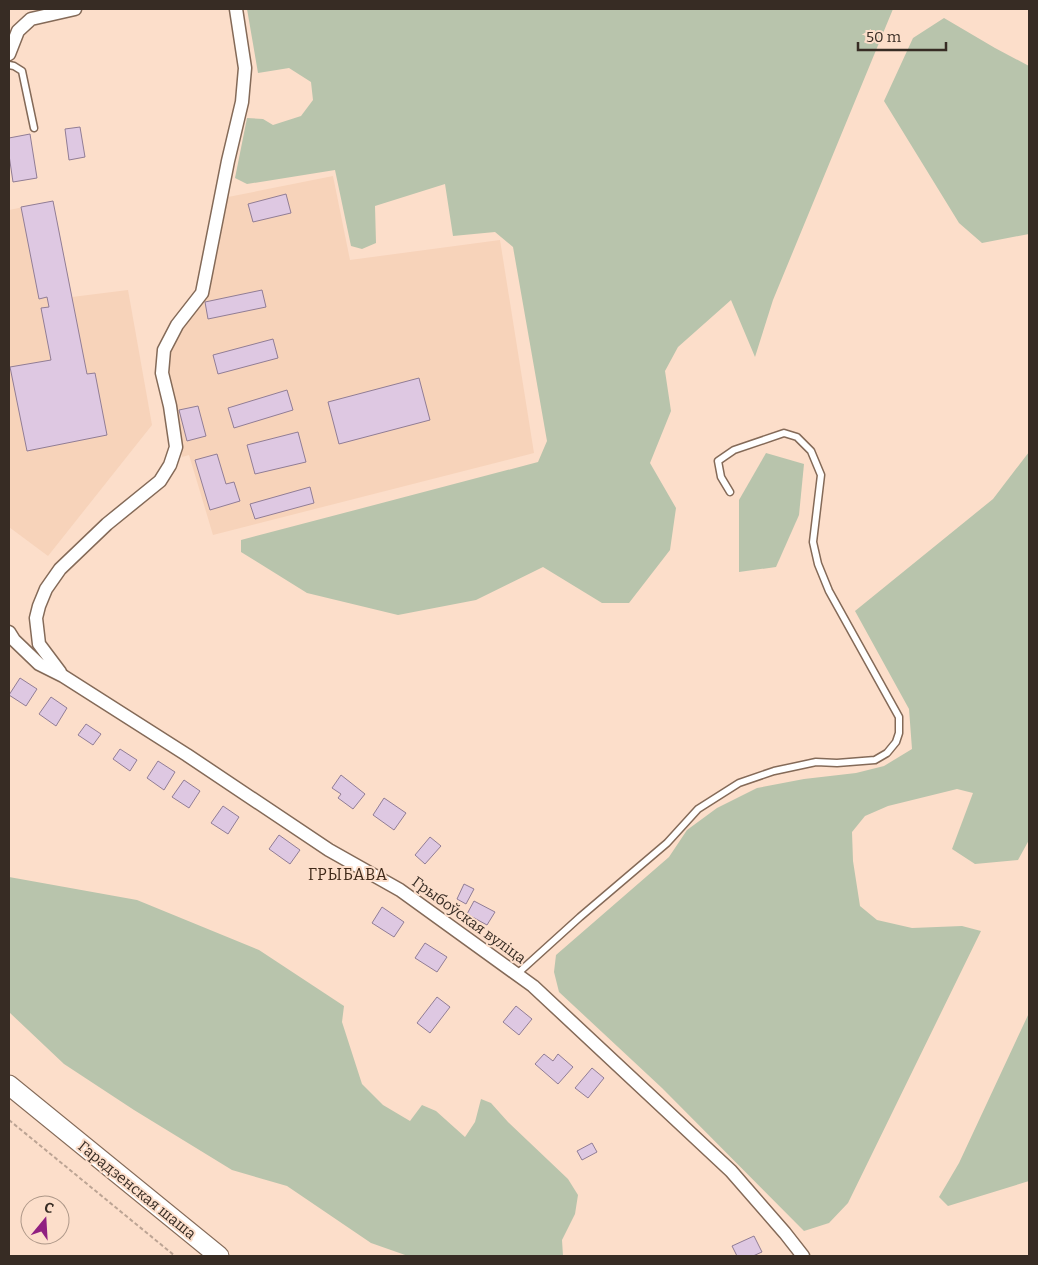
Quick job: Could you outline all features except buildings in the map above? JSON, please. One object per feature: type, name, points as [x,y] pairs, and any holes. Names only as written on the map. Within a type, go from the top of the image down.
[{"type":"main road","name":"Гарадзенская шаша","points":[[9,1085],[54,1124],[219,1256]]},
{"type":"street","points":[[9,54],[18,31],[31,19],[75,9]]},
{"type":"street","points":[[63,676],[38,644],[36,618],[46,589],[60,569],[107,524],[160,481],[170,465],[176,447],[170,406],[162,373],[164,350],[177,325],[202,293],[242,102],[244,68],[236,9]]},
{"type":"street","points":[[9,632],[14,640],[39,664],[63,676]]},
{"type":"street","name":"Грыбоўская вуліца","points":[[63,676],[187,755],[329,850],[400,890],[533,986],[731,1171],[786,1233],[803,1256]]},
{"type":"lane","points":[[9,66],[14,66],[22,71],[34,128]]},
{"type":"lane","points":[[517,974],[580,916],[667,843],[698,809],[738,783],[774,771],[816,762],[837,763],[875,760],[887,753],[896,742],[899,733],[899,717],[829,591],[818,564],[813,542],[821,475],[811,451],[797,437],[784,433],[734,450],[718,461],[722,477],[730,492]]},
{"type":"path","points":[[9,1120],[175,1256]]},
{"type":"shaded area","points":[[333,176],[350,260],[500,240],[534,453],[213,535],[189,455],[182,457],[167,355],[176,336],[205,295],[228,197]]},
{"type":"shaded area","points":[[53,201],[72,297],[128,290],[152,425],[48,556],[9,527],[9,210]]},
{"type":"green space","points":[[247,9],[893,9],[773,300],[755,357],[731,300],[678,347],[665,371],[671,411],[650,463],[676,508],[670,550],[629,603],[602,603],[543,567],[476,600],[398,615],[307,593],[241,552],[241,540],[538,462],[547,441],[513,247],[495,232],[453,236],[445,184],[375,206],[376,243],[362,249],[351,246],[335,170],[247,184],[235,178],[247,118],[263,119],[273,125],[301,116],[313,100],[311,82],[289,68],[258,73]]},
{"type":"green space","points":[[944,18],[1029,66],[1029,234],[982,243],[959,223],[884,101],[913,38]]},
{"type":"green space","points":[[1029,452],[1029,840],[1018,860],[975,864],[952,849],[973,793],[957,789],[888,806],[865,816],[852,832],[853,861],[860,906],[877,920],[912,928],[962,926],[981,931],[848,1203],[829,1223],[804,1231],[662,1088],[559,992],[554,972],[556,955],[669,857],[687,830],[717,808],[757,788],[804,779],[856,773],[884,766],[912,749],[909,709],[855,611],[993,499]]},
{"type":"green space","points":[[766,453],[804,464],[799,515],[776,567],[739,572],[739,500]]},
{"type":"green space","points":[[9,877],[137,900],[259,950],[344,1006],[342,1022],[362,1084],[383,1105],[410,1121],[422,1105],[436,1111],[465,1137],[475,1122],[481,1099],[491,1103],[508,1122],[568,1179],[578,1195],[575,1214],[562,1240],[563,1256],[408,1256],[371,1243],[287,1186],[232,1170],[134,1110],[64,1064],[9,1012]]},
{"type":"green space","points":[[1029,1013],[1029,1181],[948,1206],[939,1197],[959,1163]]},
{"type":"district","name":"ГРЫБАВА","points":[[348,874]]}]
